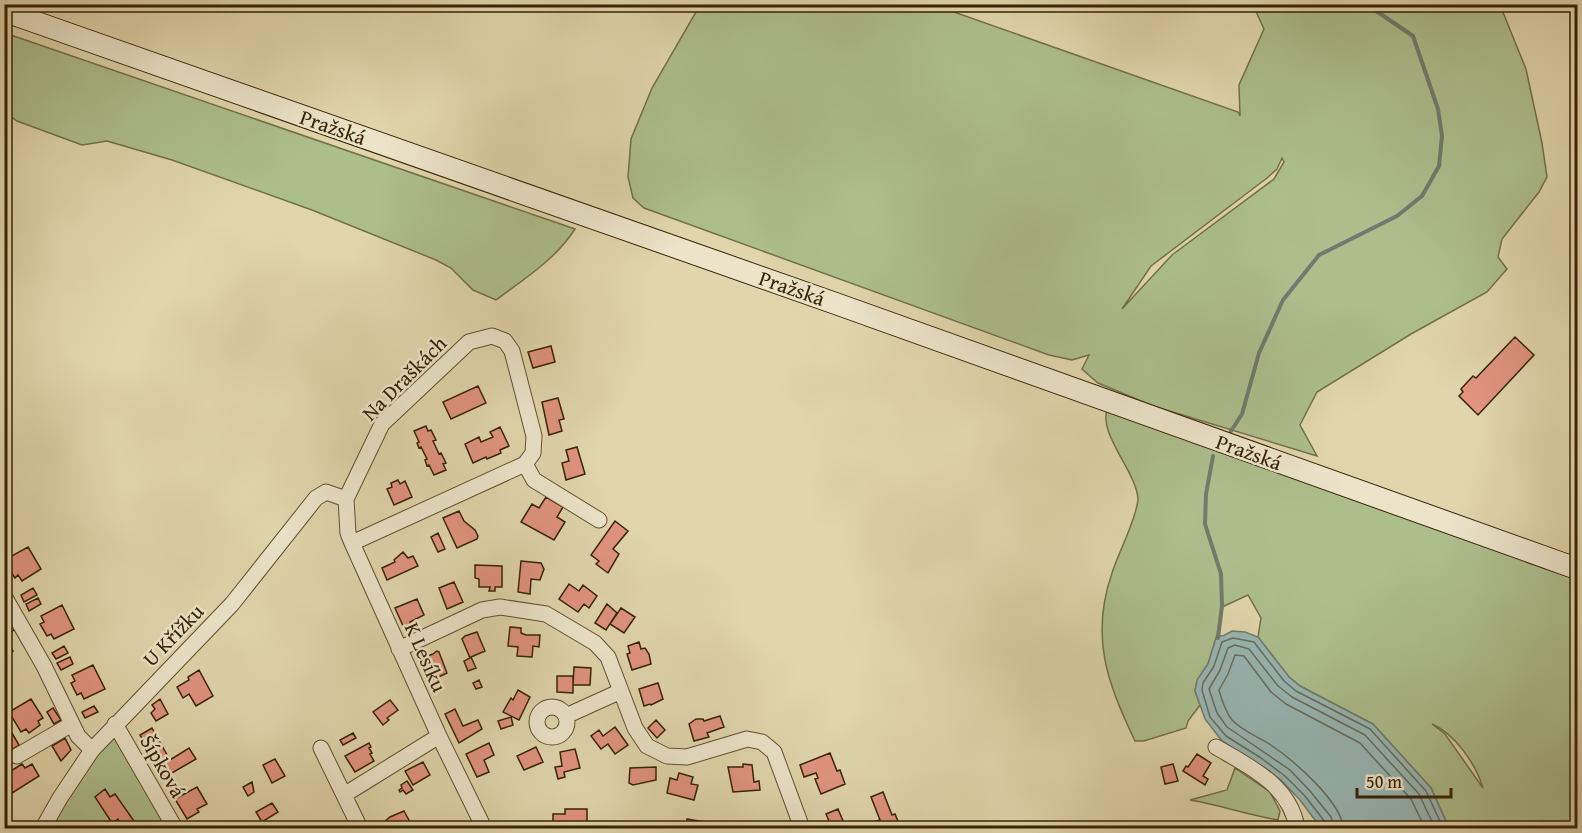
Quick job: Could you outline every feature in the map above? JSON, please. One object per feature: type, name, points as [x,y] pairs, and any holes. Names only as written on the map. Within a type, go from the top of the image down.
[{"type":"main road","name":"Pražská","points":[[4,11],[837,304],[1578,569]]},
{"type":"street","name":"Na Draškách","points":[[346,499],[382,424],[469,342],[492,336],[505,341],[512,351],[534,436],[533,453],[525,464]]},
{"type":"street","points":[[352,543],[525,464],[534,480],[599,520]]},
{"type":"street","name":"U Křížku","points":[[43,828],[92,750],[232,604],[316,498],[326,492],[346,499]]},
{"type":"street","name":"K Lesíku","points":[[346,499],[348,532],[352,543],[439,736],[484,828]]},
{"type":"street","points":[[6,604],[44,666],[78,736],[92,750]]},
{"type":"street","points":[[399,649],[482,610],[500,607],[546,614],[595,643],[608,657],[635,728],[647,746],[667,756],[687,757],[747,740],[762,742],[774,752],[802,828]]},
{"type":"street","points":[[566,716],[621,691]]},
{"type":"street","points":[[17,756],[72,724]]},
{"type":"street","name":"Šípková","points":[[115,724],[175,828]]},
{"type":"street","points":[[344,795],[439,736]]},
{"type":"street","points":[[1216,747],[1273,783],[1294,814],[1297,828]]},
{"type":"street","points":[[321,748],[360,828]]},
{"type":"green space","points":[[700,5],[934,5],[1238,112],[1240,116],[1239,85],[1264,29],[1253,5],[1500,5],[1526,69],[1547,177],[1539,192],[1502,239],[1498,257],[1507,269],[1487,292],[1411,334],[1317,392],[1300,425],[1317,456],[1153,406],[1098,383],[1082,369],[1089,355],[1072,360],[1049,355],[644,208],[633,198],[628,177],[631,139],[652,88]],"holes":[[[1282,158],[1284,162],[1274,179],[1172,255],[1122,309],[1151,266],[1267,178],[1277,169]]]},
{"type":"green space","points":[[5,33],[575,229],[549,260],[496,300],[473,290],[451,268],[436,260],[312,210],[172,160],[107,141],[82,145],[17,121],[5,112]]},
{"type":"green space","points":[[1107,410],[1577,579],[1577,828],[1449,828],[1431,788],[1373,724],[1300,686],[1289,677],[1258,637],[1261,618],[1248,595],[1222,607],[1217,635],[1208,664],[1197,681],[1195,691],[1200,705],[1188,721],[1186,728],[1144,741],[1135,741],[1116,699],[1110,679],[1102,639],[1102,618],[1112,573],[1133,521],[1138,499],[1136,488],[1108,431]],"holes":[[[1432,724],[1440,728],[1463,750],[1483,788],[1445,734]]]},
{"type":"green space","points":[[115,724],[175,828],[46,828]]},
{"type":"green space","points":[[1235,768],[1270,792],[1280,811],[1278,820],[1190,800],[1227,790]]},
{"type":"water","points":[[1232,631],[1245,632],[1258,637],[1289,677],[1300,686],[1373,724],[1431,788],[1449,828],[1321,828],[1281,780],[1222,741],[1205,719],[1195,691],[1197,680],[1208,664],[1217,635],[1223,636]]},
{"type":"building","points":[[1515,337],[1534,355],[1478,415],[1459,396],[1463,392],[1461,389],[1473,376],[1476,378]]},
{"type":"building","points":[[551,346],[555,362],[533,368],[528,352]]},
{"type":"building","points":[[478,386],[486,403],[451,419],[443,402]]},
{"type":"building","points":[[558,398],[564,419],[559,420],[562,431],[549,435],[542,402]]},
{"type":"building","points":[[426,426],[428,431],[431,430],[436,440],[433,441],[446,463],[443,464],[446,470],[434,475],[429,465],[427,466],[425,460],[427,459],[421,447],[419,448],[414,431]]},
{"type":"building","points":[[500,427],[509,446],[500,450],[501,453],[473,463],[465,444],[479,437],[481,442],[493,437],[490,432]]},
{"type":"building","points":[[577,447],[585,474],[566,480],[562,463],[569,461],[566,450]]},
{"type":"building","points":[[398,480],[400,484],[405,481],[412,497],[394,505],[387,489],[392,487],[391,483]]},
{"type":"building","points":[[546,497],[563,507],[557,517],[565,522],[554,540],[521,522],[532,504],[539,508]]},
{"type":"building","points":[[459,511],[464,521],[475,530],[478,536],[477,539],[457,548],[443,518]]},
{"type":"building","points":[[615,521],[628,531],[613,549],[619,554],[608,573],[596,564],[599,561],[591,555]]},
{"type":"building","points":[[438,533],[445,549],[438,552],[431,537]]},
{"type":"building","points":[[28,547],[41,569],[22,581],[18,575],[15,578],[7,566],[11,563],[8,558]]},
{"type":"building","points":[[403,552],[408,558],[413,556],[418,566],[387,580],[382,568],[395,562],[394,560]]},
{"type":"building","points":[[521,561],[541,563],[544,569],[540,580],[531,579],[530,594],[518,592]]},
{"type":"building","points":[[475,565],[502,566],[502,587],[495,587],[495,591],[489,591],[490,587],[479,587],[479,579],[475,578]]},
{"type":"building","points":[[454,582],[463,602],[447,609],[439,588]]},
{"type":"building","points":[[569,584],[579,591],[583,585],[597,596],[589,608],[584,604],[578,612],[559,599]]},
{"type":"building","points":[[33,588],[37,595],[24,602],[21,595]]},
{"type":"building","points":[[38,598],[41,604],[29,611],[26,604]]},
{"type":"building","points":[[417,599],[424,615],[404,628],[395,608]]},
{"type":"building","points":[[607,604],[617,613],[606,630],[595,623]]},
{"type":"building","points":[[62,605],[74,629],[54,639],[51,634],[47,636],[40,624],[44,622],[41,616]]},
{"type":"building","points":[[621,608],[635,617],[624,633],[610,624]]},
{"type":"building","points":[[7,618],[15,629],[9,634],[4,628],[4,620]]},
{"type":"building","points":[[510,627],[521,628],[521,633],[526,635],[540,635],[539,647],[533,646],[532,657],[517,656],[518,647],[508,646]]},
{"type":"building","points":[[477,632],[485,651],[471,657],[476,668],[468,671],[464,661],[470,658],[462,639]]},
{"type":"building","points":[[4,639],[13,651],[4,657]]},
{"type":"building","points":[[639,642],[641,649],[645,648],[649,654],[651,664],[632,670],[627,654],[630,653],[628,646]]},
{"type":"building","points":[[64,646],[68,653],[56,659],[52,653]]},
{"type":"building","points":[[437,651],[447,673],[432,680],[422,658]]},
{"type":"building","points":[[70,657],[73,664],[61,670],[57,663]]},
{"type":"building","points":[[93,665],[105,689],[84,699],[81,693],[77,695],[71,683],[75,681],[72,675]]},
{"type":"building","points":[[574,667],[591,668],[590,685],[573,685]]},
{"type":"building","points":[[199,670],[213,696],[196,706],[189,694],[183,698],[177,687]]},
{"type":"building","points":[[557,676],[573,676],[573,693],[557,692]]},
{"type":"building","points":[[479,680],[482,687],[476,689],[473,683]]},
{"type":"building","points":[[658,683],[663,699],[644,706],[639,689]]},
{"type":"building","points":[[518,690],[530,697],[519,720],[503,712]]},
{"type":"building","points":[[31,699],[43,718],[38,721],[40,725],[29,733],[26,729],[21,732],[9,712]]},
{"type":"building","points":[[160,699],[168,714],[156,721],[151,713],[155,709],[152,705]]},
{"type":"building","points":[[390,700],[398,710],[387,718],[389,720],[383,725],[373,712]]},
{"type":"building","points":[[94,706],[98,712],[85,718],[82,712]]},
{"type":"building","points":[[53,708],[61,720],[54,724],[47,712]]},
{"type":"building","points":[[455,709],[463,726],[478,720],[482,729],[459,743],[445,714]]},
{"type":"building","points":[[720,716],[724,727],[707,733],[709,737],[694,741],[689,724],[696,719],[704,721]]},
{"type":"building","points":[[511,717],[513,725],[501,729],[498,721]]},
{"type":"building","points":[[656,720],[665,730],[657,738],[648,728]]},
{"type":"building","points":[[615,727],[628,745],[615,754],[608,744],[601,749],[591,736],[599,730],[603,736]]},
{"type":"building","points":[[152,728],[170,760],[189,748],[196,759],[165,777],[140,735]]},
{"type":"building","points":[[12,733],[19,745],[13,749],[6,737]]},
{"type":"building","points":[[353,733],[356,738],[343,745],[340,740]]},
{"type":"building","points":[[6,737],[13,749],[7,753],[4,749],[4,738]]},
{"type":"building","points":[[65,738],[71,750],[61,761],[52,746]]},
{"type":"building","points":[[369,743],[372,753],[370,754],[374,761],[355,772],[345,756]]},
{"type":"building","points":[[489,743],[494,755],[484,760],[489,772],[477,777],[466,754]]},
{"type":"building","points":[[536,747],[543,762],[524,770],[517,756]]},
{"type":"building","points":[[575,749],[580,768],[564,772],[565,777],[558,779],[555,767],[562,766],[560,752]]},
{"type":"building","points":[[830,753],[845,784],[821,794],[815,779],[818,778],[816,773],[804,777],[800,765]]},
{"type":"building","points":[[1197,754],[1211,763],[1203,776],[1208,779],[1205,785],[1183,771]]},
{"type":"building","points":[[275,759],[285,776],[272,783],[263,765]]},
{"type":"building","points":[[423,762],[430,775],[413,785],[405,771]]},
{"type":"building","points":[[22,764],[25,768],[32,764],[39,776],[9,795],[4,788],[4,781],[9,778],[6,774]]},
{"type":"building","points":[[743,764],[752,765],[754,782],[759,781],[760,790],[733,792],[728,767],[743,767]]},
{"type":"building","points":[[1173,764],[1178,781],[1165,784],[1161,767]]},
{"type":"building","points":[[656,767],[656,780],[633,785],[629,783],[630,768]]},
{"type":"building","points":[[679,773],[693,777],[691,784],[698,785],[694,800],[667,793],[670,778],[677,780]]},
{"type":"building","points":[[407,781],[413,790],[406,794],[403,790],[400,792],[401,785]]},
{"type":"building","points":[[252,782],[254,792],[248,796],[243,787]]},
{"type":"building","points":[[197,787],[207,804],[197,809],[199,812],[187,819],[175,799]]},
{"type":"building","points":[[105,789],[110,797],[115,794],[134,821],[123,828],[118,819],[112,823],[95,797]]},
{"type":"building","points":[[883,792],[892,815],[895,814],[900,826],[854,828],[880,820],[871,797]]},
{"type":"building","points":[[272,803],[278,812],[262,822],[256,812]]},
{"type":"building","points":[[565,809],[587,809],[587,828],[553,828],[553,814],[565,814]]},
{"type":"building","points":[[838,809],[846,828],[832,828],[826,814]]},
{"type":"building","points":[[404,811],[411,824],[404,828],[378,828],[384,825],[383,823],[390,817]]},
{"type":"building","points":[[687,819],[706,822],[705,828],[686,828]]},
{"type":"building","points":[[749,824],[767,826],[775,828],[748,828]]},
{"type":"waterway","points":[[1231,431],[1242,414],[1259,353],[1283,300],[1319,255],[1397,216],[1422,196],[1439,166],[1442,136],[1438,109],[1413,36],[1366,4]]},
{"type":"waterway","points":[[1213,456],[1206,494],[1205,524],[1221,574],[1222,606],[1218,638]]}]
